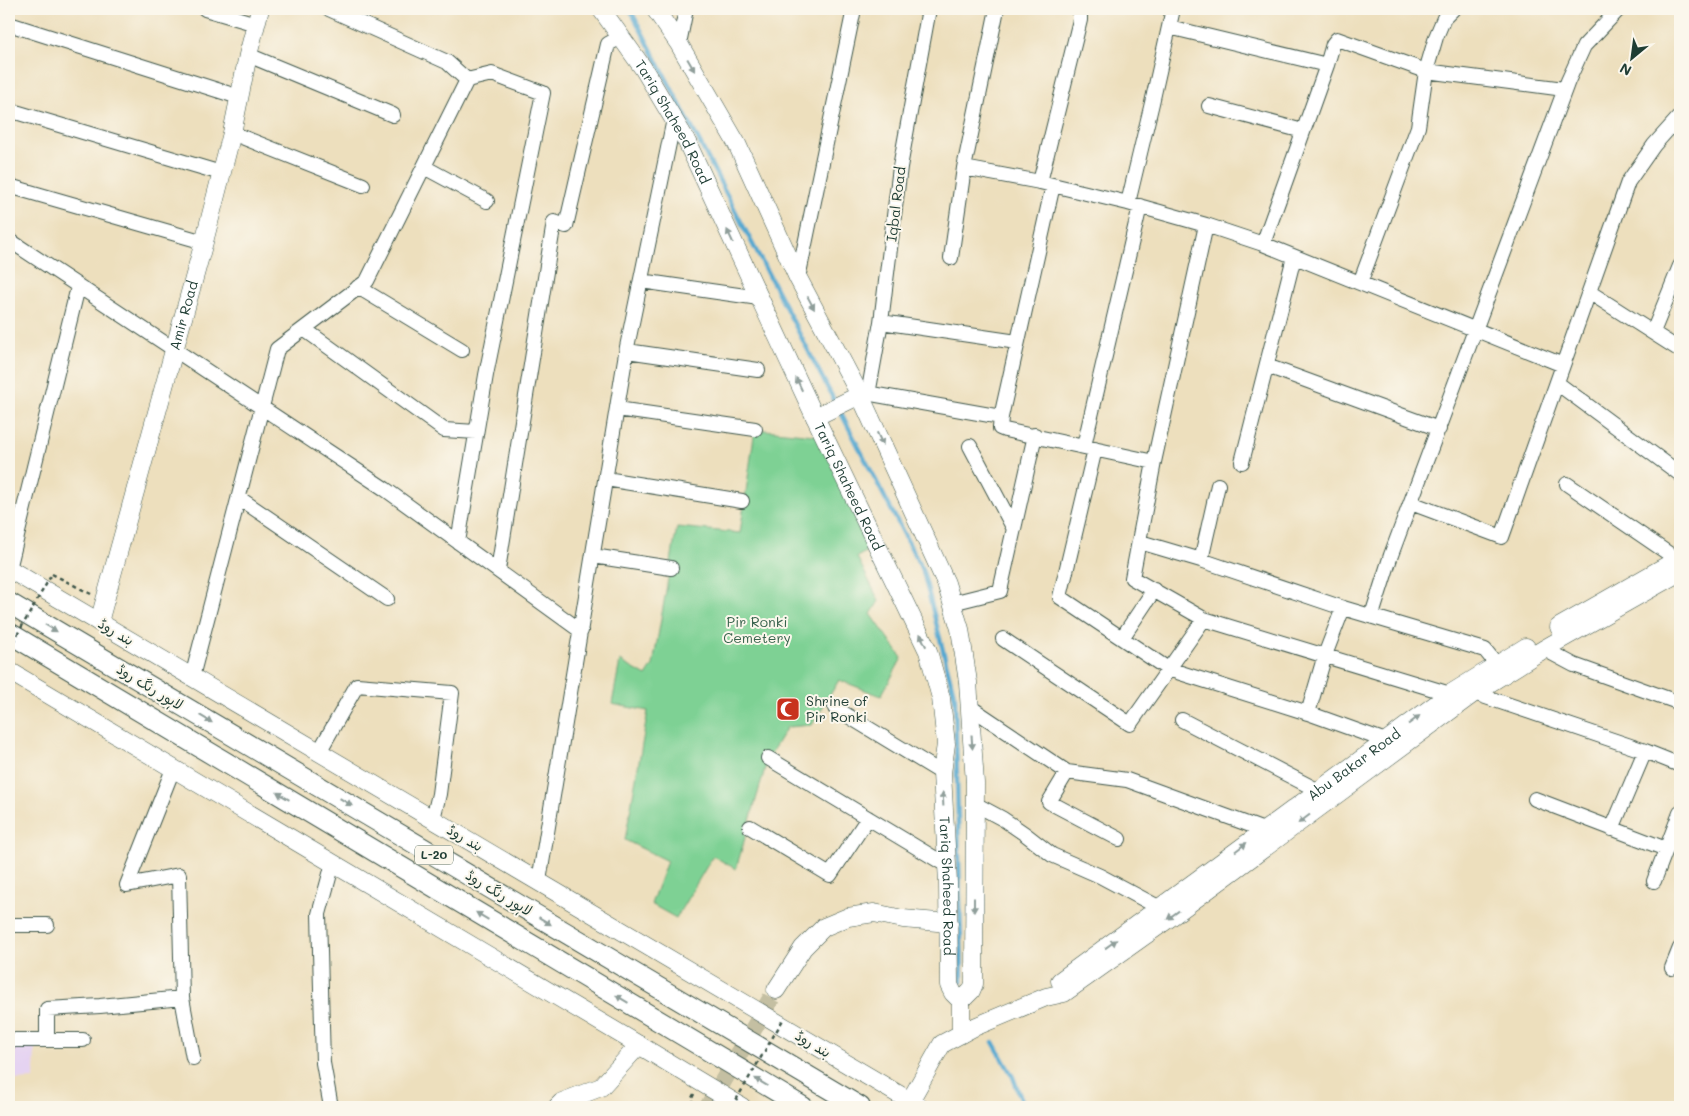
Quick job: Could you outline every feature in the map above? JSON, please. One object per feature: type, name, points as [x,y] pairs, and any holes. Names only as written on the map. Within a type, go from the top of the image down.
[{"type":"highway","name":"لاہور رنگ روڈ","points":[[9,603],[860,1107]]},
{"type":"highway","name":"لاہور رنگ روڈ","points":[[9,633],[803,1107]]},
{"type":"main road","name":"Tariq Shaheed Road","points":[[601,9],[643,68],[686,140],[759,298],[928,651],[941,698],[946,744],[942,773],[949,923],[949,985],[952,993],[961,1001],[972,991],[974,984],[975,804],[968,682],[960,630],[946,583],[860,395],[798,278],[737,144],[679,44],[655,9]]},
{"type":"main road","name":"Amir Road","points":[[99,622],[204,242],[232,134],[258,16]]},
{"type":"main road","points":[[817,416],[860,395]]},
{"type":"main road","name":"Abu Bakar Road","points":[[1046,997],[1059,982],[1450,694],[1544,649],[1680,563]]},
{"type":"main road","name":"Abu Bakar Road","points":[[915,1104],[942,1044],[1046,997],[1064,993],[1474,693],[1500,669],[1591,608],[1680,563]]},
{"type":"main road","name":"بند روڈ","points":[[9,569],[915,1104]]},
{"type":"main road","points":[[9,671],[742,1107]]},
{"type":"main road","points":[[776,990],[803,948],[824,927],[848,917],[874,913],[903,919],[949,923]]},
{"type":"main road","points":[[961,1001],[961,1034]]},
{"type":"main road","points":[[557,1107],[562,1102],[601,1087],[639,1045]]},
{"type":"street","points":[[205,9],[258,16]]},
{"type":"street","points":[[329,9],[447,62],[467,80]]},
{"type":"street","points":[[679,44],[686,9]]},
{"type":"street","points":[[798,278],[854,9]]},
{"type":"street","name":"Iqbal Road","points":[[860,395],[869,389],[881,322],[900,167],[929,9]]},
{"type":"street","points":[[951,258],[964,168],[997,9]]},
{"type":"street","points":[[1080,9],[1080,20],[1000,417],[1000,428],[1154,462]]},
{"type":"street","points":[[1173,9],[1152,103],[1090,448],[1060,597],[1168,669],[1308,713],[1386,741]]},
{"type":"street","points":[[1360,283],[1418,127],[1426,71],[1436,37],[1444,18],[1453,9]]},
{"type":"street","points":[[1372,615],[1391,555],[1564,90],[1584,46],[1620,9]]},
{"type":"street","points":[[9,24],[239,97]]},
{"type":"street","points":[[1169,27],[1327,65]]},
{"type":"street","points":[[498,570],[554,222],[566,226],[608,44],[620,36]]},
{"type":"street","points":[[1263,244],[1333,44],[1337,39],[1426,71],[1564,90]]},
{"type":"street","points":[[248,55],[393,115]]},
{"type":"street","points":[[458,542],[488,365],[543,93],[492,74],[467,80]]},
{"type":"street","points":[[192,677],[277,349],[366,281],[467,80]]},
{"type":"street","points":[[1209,106],[1303,131]]},
{"type":"street","points":[[9,110],[221,173]]},
{"type":"street","points":[[1411,503],[1502,537],[1628,182],[1654,145],[1680,116]]},
{"type":"street","points":[[539,882],[627,351],[674,119]]},
{"type":"street","points":[[232,134],[363,185]]},
{"type":"street","points":[[424,167],[487,201]]},
{"type":"street","points":[[964,168],[1046,184],[1134,205],[1206,225],[1263,244],[1563,365]]},
{"type":"street","points":[[9,186],[204,242]]},
{"type":"street","points":[[1206,225],[1154,462],[1132,578],[1204,619],[1450,694]]},
{"type":"street","points":[[9,240],[385,489],[581,630]]},
{"type":"street","points":[[1242,462],[1268,366],[1294,257]]},
{"type":"street","points":[[1653,332],[1680,266]]},
{"type":"street","points":[[641,281],[759,298]]},
{"type":"street","points":[[9,569],[78,287]]},
{"type":"street","points":[[358,287],[462,350]]},
{"type":"street","points":[[1589,292],[1680,350]]},
{"type":"street","points":[[881,322],[1016,342]]},
{"type":"street","points":[[304,329],[444,430],[476,432]]},
{"type":"street","points":[[627,351],[758,370]]},
{"type":"street","points":[[1268,366],[1439,430]]},
{"type":"street","points":[[1556,383],[1680,474]]},
{"type":"street","points":[[860,395],[1000,417]]},
{"type":"street","points":[[617,409],[755,429]]},
{"type":"street","points":[[952,603],[1000,591],[1034,435]]},
{"type":"street","points":[[970,446],[1014,529]]},
{"type":"street","points":[[606,479],[742,501]]},
{"type":"street","points":[[1201,560],[1218,484]]},
{"type":"street","points":[[1567,484],[1680,563]]},
{"type":"street","points":[[239,498],[387,599]]},
{"type":"street","points":[[1140,542],[1201,560],[1343,608],[1372,615],[1485,650],[1500,669]]},
{"type":"street","points":[[593,556],[671,568]]},
{"type":"street","points":[[1122,638],[1154,590]]},
{"type":"street","points":[[1308,713],[1325,655],[1343,608]]},
{"type":"street","points":[[1003,639],[1130,724],[1204,619]]},
{"type":"street","points":[[1544,649],[1574,665],[1680,703]]},
{"type":"street","points":[[319,752],[357,685],[452,693],[439,794],[432,819]]},
{"type":"street","points":[[1474,693],[1645,751],[1680,765]]},
{"type":"street","points":[[970,707],[1067,772],[1127,780],[1264,830]]},
{"type":"street","points":[[835,708],[942,773]]},
{"type":"street","points":[[1182,720],[1318,791]]},
{"type":"street","points":[[1612,829],[1645,751]]},
{"type":"street","points":[[768,758],[946,865]]},
{"type":"street","points":[[173,769],[127,885],[178,875],[182,998],[193,1058]]},
{"type":"street","points":[[1067,772],[1049,802],[1119,839]]},
{"type":"street","points":[[1535,799],[1666,849]]},
{"type":"street","points":[[975,804],[1003,819],[1052,855],[1100,876],[1160,908]]},
{"type":"street","points":[[1654,881],[1680,813]]},
{"type":"street","points":[[750,827],[830,875],[868,818]]},
{"type":"street","points":[[330,1107],[323,1063],[319,914],[332,863]]},
{"type":"street","points":[[9,925],[47,926]]},
{"type":"street","points":[[1672,968],[1680,948]]},
{"type":"street","points":[[47,1040],[47,1009],[182,998]]},
{"type":"street","points":[[9,1040],[83,1040]]},
{"type":"path","points":[[9,649],[52,574],[86,591]]},
{"type":"path","points":[[732,1107],[784,1018]]},
{"type":"shaded area","points":[[15,1043],[35,1044],[34,1079],[14,1080]]},
{"type":"green space","name":"Pir Ronki Cemetery","points":[[755,429],[824,436],[877,545],[857,557],[879,601],[871,614],[902,658],[881,696],[839,680],[812,725],[787,727],[768,758],[736,869],[713,856],[676,918],[651,904],[667,861],[625,840],[648,711],[612,704],[620,661],[646,676],[653,665],[677,527],[740,533]]},
{"type":"waterway","points":[[630,9],[835,402]]},
{"type":"waterway","points":[[839,409],[923,571],[955,698],[962,982]]},
{"type":"waterway","points":[[993,1042],[1013,1077],[1024,1107]]},
{"type":"tunnel","points":[[708,1107],[776,990]]},
{"type":"place","name":"Shrine of Pir Ronki","points":[[788,709]]}]
